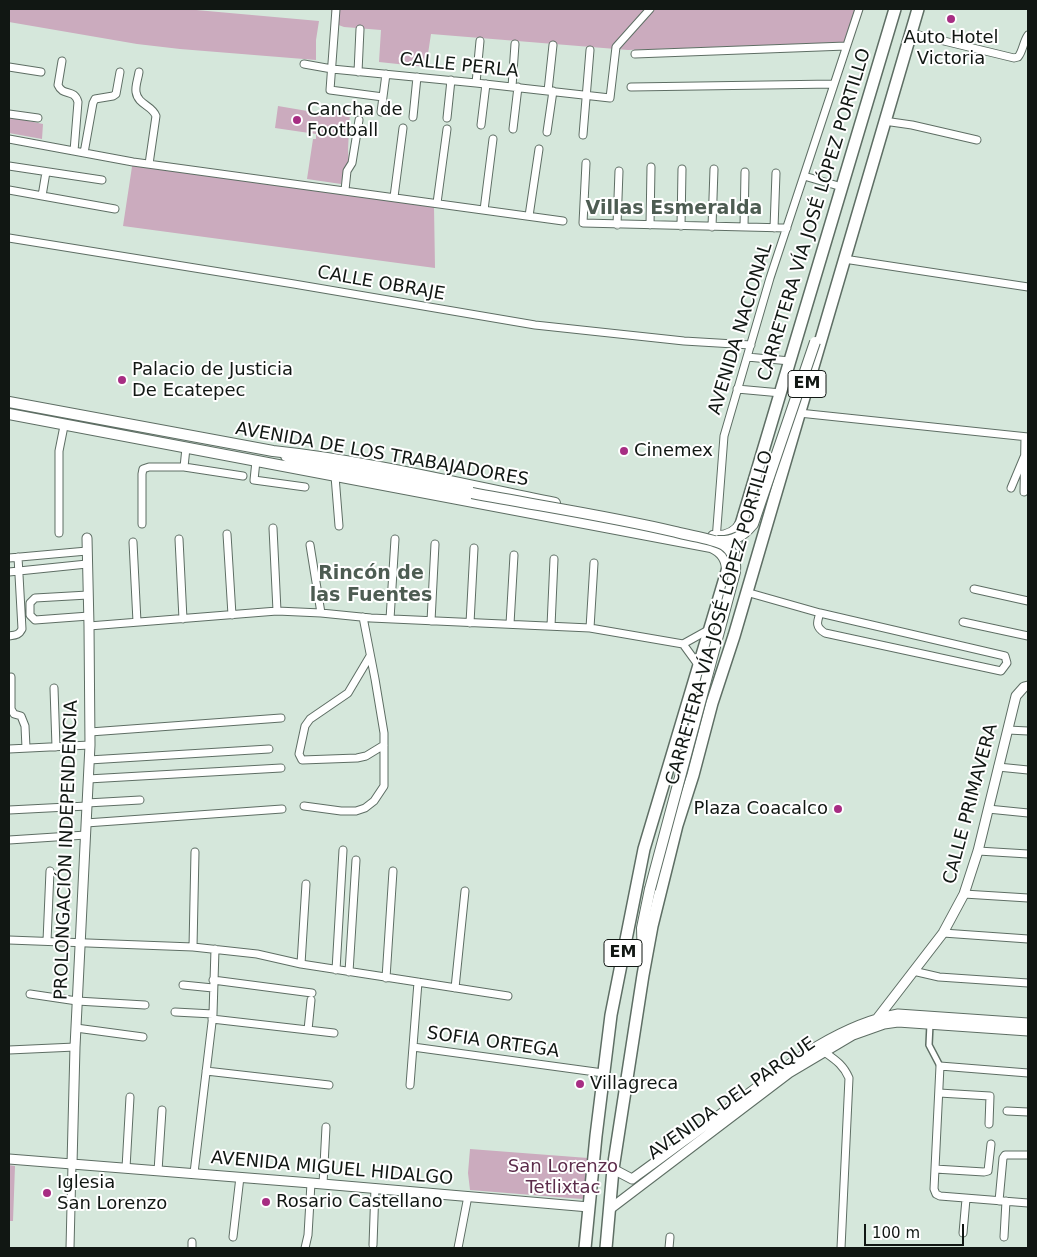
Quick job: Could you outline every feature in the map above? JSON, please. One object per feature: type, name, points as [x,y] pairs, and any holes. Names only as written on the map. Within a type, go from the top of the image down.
[{"type":"main road","name":"CARRETERA VÍA JOSÉ LÓPEZ PORTILLO","points":[[585,1248],[611,1015],[644,849],[895,9]]},
{"type":"main road","name":"CARRETERA VÍA JOSÉ LÓPEZ PORTILLO","points":[[606,1248],[613,1169],[643,975],[663,877],[712,703],[734,636],[918,9]]},
{"type":"main road","points":[[462,500],[512,505],[714,540],[726,541],[737,538],[750,528],[758,514],[815,342],[836,285]]},
{"type":"main road","name":"AVENIDA DE LOS TRABAJADORES","points":[[9,402],[273,451],[305,454],[372,465],[716,536]]},
{"type":"main road","name":"AVENIDA DE LOS TRABAJADORES","points":[[9,414],[64,426],[715,548]]},
{"type":"main road","points":[[273,451],[302,463],[656,528],[717,542],[729,549],[735,561],[735,572],[650,889],[642,928],[643,975]]},
{"type":"main road","points":[[716,536],[726,536],[733,532],[743,520]]},
{"type":"main road","points":[[715,548],[723,555],[727,562],[726,577]]},
{"type":"street","points":[[336,9],[330,90],[383,97]]},
{"type":"street","name":"CALLE PERLA","points":[[304,64],[358,72],[451,80],[610,98],[616,47],[650,9]]},
{"type":"street","name":"AVENIDA NACIONAL","points":[[715,548],[724,436],[787,228],[859,9]]},
{"type":"street","points":[[358,72],[360,29]]},
{"type":"street","points":[[910,33],[1014,58],[1020,54],[1028,35]]},
{"type":"street","points":[[476,83],[480,41]]},
{"type":"street","points":[[513,129],[516,44]]},
{"type":"street","points":[[547,132],[553,45]]},
{"type":"street","points":[[635,54],[846,46]]},
{"type":"street","points":[[583,135],[590,50]]},
{"type":"street","points":[[62,61],[58,85],[63,92],[72,93],[78,102],[74,151]]},
{"type":"street","points":[[9,67],[41,72]]},
{"type":"street","points":[[84,153],[93,103],[95,99],[116,94],[120,72]]},
{"type":"street","points":[[139,72],[136,91],[138,98],[154,110],[156,116],[149,164]]},
{"type":"street","points":[[381,112],[386,74]]},
{"type":"street","points":[[413,117],[417,77]]},
{"type":"street","points":[[447,118],[451,80]]},
{"type":"street","points":[[481,125],[486,84]]},
{"type":"street","points":[[631,87],[834,84]]},
{"type":"street","points":[[9,114],[38,118]]},
{"type":"street","points":[[345,190],[347,171],[352,163],[359,120]]},
{"type":"street","points":[[884,121],[912,125],[977,140]]},
{"type":"street","points":[[394,197],[403,128]]},
{"type":"street","points":[[437,203],[447,129]]},
{"type":"street","points":[[484,210],[492,138]]},
{"type":"street","points":[[9,139],[149,164],[563,221]]},
{"type":"street","points":[[529,216],[539,149]]},
{"type":"street","points":[[586,163],[583,223],[787,228]]},
{"type":"street","points":[[9,166],[102,180]]},
{"type":"street","points":[[650,225],[651,167]]},
{"type":"street","points":[[681,226],[682,169]]},
{"type":"street","points":[[712,226],[714,169]]},
{"type":"street","points":[[617,225],[619,171]]},
{"type":"street","points":[[42,196],[46,172]]},
{"type":"street","points":[[744,227],[745,172]]},
{"type":"street","points":[[774,228],[776,173]]},
{"type":"street","points":[[804,176],[842,187]]},
{"type":"street","points":[[9,190],[115,209]]},
{"type":"street","name":"CALLE OBRAJE","points":[[9,238],[535,325],[751,345]]},
{"type":"street","points":[[844,259],[1028,286]]},
{"type":"street","points":[[747,357],[790,361]]},
{"type":"street","points":[[737,389],[781,393]]},
{"type":"street","points":[[799,413],[1027,437],[1024,457],[1011,488]]},
{"type":"street","points":[[59,532],[59,451],[64,426]]},
{"type":"street","points":[[184,466],[186,448]]},
{"type":"street","points":[[1024,457],[1024,492]]},
{"type":"street","points":[[256,461],[254,480],[306,487]]},
{"type":"street","points":[[142,524],[142,474],[144,469],[149,467],[184,466],[243,476]]},
{"type":"street","points":[[335,476],[339,526]]},
{"type":"street","points":[[273,528],[277,611]]},
{"type":"street","points":[[227,534],[232,615]]},
{"type":"street","name":"PROLONGACIÓN INDEPENDENCIA","points":[[72,1164],[76,1001],[90,745],[90,626],[87,538]]},
{"type":"street","points":[[180,539],[183,618]]},
{"type":"street","points":[[390,619],[395,539]]},
{"type":"street","points":[[133,542],[137,622]]},
{"type":"street","points":[[431,621],[435,544]]},
{"type":"street","points":[[310,545],[321,613]]},
{"type":"street","points":[[470,623],[474,548]]},
{"type":"street","points":[[9,558],[87,551]]},
{"type":"street","points":[[510,624],[514,556]]},
{"type":"street","points":[[9,636],[20,633],[22,629],[18,557]]},
{"type":"street","points":[[551,626],[554,559]]},
{"type":"street","points":[[590,628],[594,563]]},
{"type":"street","points":[[9,572],[88,564]]},
{"type":"street","points":[[974,589],[1028,600]]},
{"type":"street","points":[[746,592],[820,613],[1005,656],[1007,663],[1001,671],[825,633],[819,630],[817,625],[820,613]]},
{"type":"street","points":[[88,595],[35,598],[30,603],[30,615],[35,620],[89,616]]},
{"type":"street","points":[[90,626],[277,611],[390,619],[590,628],[683,644],[711,628]]},
{"type":"street","points":[[304,806],[341,811],[365,808],[374,801],[384,786],[384,733],[363,617]]},
{"type":"street","points":[[963,622],[1028,636]]},
{"type":"street","points":[[683,644],[699,666]]},
{"type":"street","points":[[370,656],[348,693],[310,719],[305,726],[299,754],[302,760],[357,758],[366,756],[384,745]]},
{"type":"street","points":[[11,677],[11,709],[14,714],[21,716],[25,726],[26,748]]},
{"type":"street","name":"CALLE PRIMAVERA","points":[[870,1028],[943,933],[964,894],[978,850],[1016,696],[1024,687],[1028,686]]},
{"type":"street","points":[[54,688],[56,747]]},
{"type":"street","points":[[90,732],[281,718]]},
{"type":"street","points":[[1008,730],[1028,731]]},
{"type":"street","points":[[9,749],[90,745]]},
{"type":"street","points":[[89,760],[269,749]]},
{"type":"street","points":[[998,767],[1028,770]]},
{"type":"street","points":[[88,779],[281,768]]},
{"type":"street","points":[[9,810],[140,800]]},
{"type":"street","points":[[86,823],[282,808]]},
{"type":"street","points":[[988,809],[1028,813]]},
{"type":"street","points":[[9,840],[86,835]]},
{"type":"street","points":[[336,970],[343,850]]},
{"type":"street","points":[[978,850],[1028,854]]},
{"type":"street","points":[[193,947],[195,852]]},
{"type":"street","points":[[349,972],[356,860]]},
{"type":"street","points":[[386,978],[393,870]]},
{"type":"street","points":[[47,941],[50,871]]},
{"type":"street","points":[[301,964],[306,884]]},
{"type":"street","points":[[455,988],[465,891]]},
{"type":"street","points":[[964,894],[1028,898]]},
{"type":"street","points":[[943,933],[1028,939]]},
{"type":"street","points":[[9,940],[215,949],[257,954],[336,970],[508,996]]},
{"type":"street","points":[[194,1173],[212,1017],[215,949]]},
{"type":"street","points":[[913,971],[939,977],[1028,983]]},
{"type":"street","name":"SOFIA ORTEGA","points":[[418,982],[413,1047],[603,1074]]},
{"type":"street","points":[[183,985],[213,984],[311,996],[308,1030]]},
{"type":"street","points":[[30,994],[76,1001],[146,1005]]},
{"type":"street","points":[[175,1012],[334,1033]]},
{"type":"street","name":"AVENIDA DEL PARQUE","points":[[610,1209],[850,1028],[877,1018],[898,1014],[1028,1024]]},
{"type":"street","name":"AVENIDA DEL PARQUE","points":[[613,1169],[632,1179],[785,1067],[870,1028],[898,1022],[1028,1031]]},
{"type":"street","points":[[930,1024],[929,1045],[940,1066],[934,1189],[936,1194],[966,1199],[1028,1203]]},
{"type":"street","points":[[76,1028],[143,1037]]},
{"type":"street","points":[[9,1050],[75,1047]]},
{"type":"street","points":[[410,1085],[413,1047]]},
{"type":"street","points":[[821,1050],[837,1060],[845,1068],[849,1078],[841,1248]]},
{"type":"street","points":[[940,1066],[1028,1072]]},
{"type":"street","points":[[206,1071],[329,1085]]},
{"type":"street","points":[[939,1093],[990,1096],[989,1124]]},
{"type":"street","points":[[126,1168],[130,1097]]},
{"type":"street","points":[[158,1171],[162,1110]]},
{"type":"street","points":[[1006,1111],[1028,1112]]},
{"type":"street","points":[[323,1184],[326,1127]]},
{"type":"street","points":[[935,1169],[988,1171],[991,1144]]},
{"type":"street","points":[[1004,1237],[1003,1158],[1005,1155],[1010,1154],[1028,1155]]},
{"type":"street","name":"AVENIDA MIGUEL HIDALGO","points":[[9,1159],[589,1207]]},
{"type":"street","points":[[70,1248],[72,1164]]},
{"type":"street","points":[[233,1237],[240,1177]]},
{"type":"street","points":[[304,1248],[308,1235],[311,1183]]},
{"type":"street","points":[[373,1245],[375,1188]]},
{"type":"street","points":[[458,1248],[468,1196]]},
{"type":"street","points":[[963,1233],[966,1199]]},
{"type":"street","points":[[668,1248],[670,1237]]},
{"type":"green space","points":[[9,9],[185,9],[319,21],[316,40],[316,60],[137,44],[9,22]]},
{"type":"green space","points":[[331,9],[859,9],[848,42],[628,50],[431,34],[426,67],[379,62],[381,30],[344,27],[333,23]]},
{"type":"green space","points":[[278,106],[319,113],[320,108],[350,111],[349,162],[343,174],[341,184],[307,179],[313,139],[316,139],[316,134],[275,128]]},
{"type":"green space","points":[[9,117],[43,124],[42,139],[9,133]]},
{"type":"green space","points":[[133,160],[305,189],[434,207],[435,268],[123,226]]},
{"type":"green space","name":"San Lorenzo Tetlixtac","points":[[470,1149],[588,1158],[585,1196],[582,1199],[470,1190],[468,1173]]},
{"type":"green space","points":[[9,1165],[15,1166],[13,1221],[9,1221]]},
{"type":"place","name":"Auto Hotel Victoria","points":[[951,19]]},
{"type":"place","name":"Cancha de Football","points":[[297,120]]},
{"type":"place","name":"Palacio de Justicia De Ecatepec","points":[[122,380]]},
{"type":"place","name":"Cinemex","points":[[624,451]]},
{"type":"place","name":"Plaza Coacalco","points":[[838,809]]},
{"type":"place","name":"Villagreca","points":[[580,1084]]},
{"type":"place","name":"Iglesia San Lorenzo","points":[[47,1193]]},
{"type":"place","name":"Rosario Castellano","points":[[266,1202]]},
{"type":"district","name":"Villas Esmeralda","points":[[674,209]]},
{"type":"district","name":"Rincón de las Fuentes","points":[[371,585]]}]
